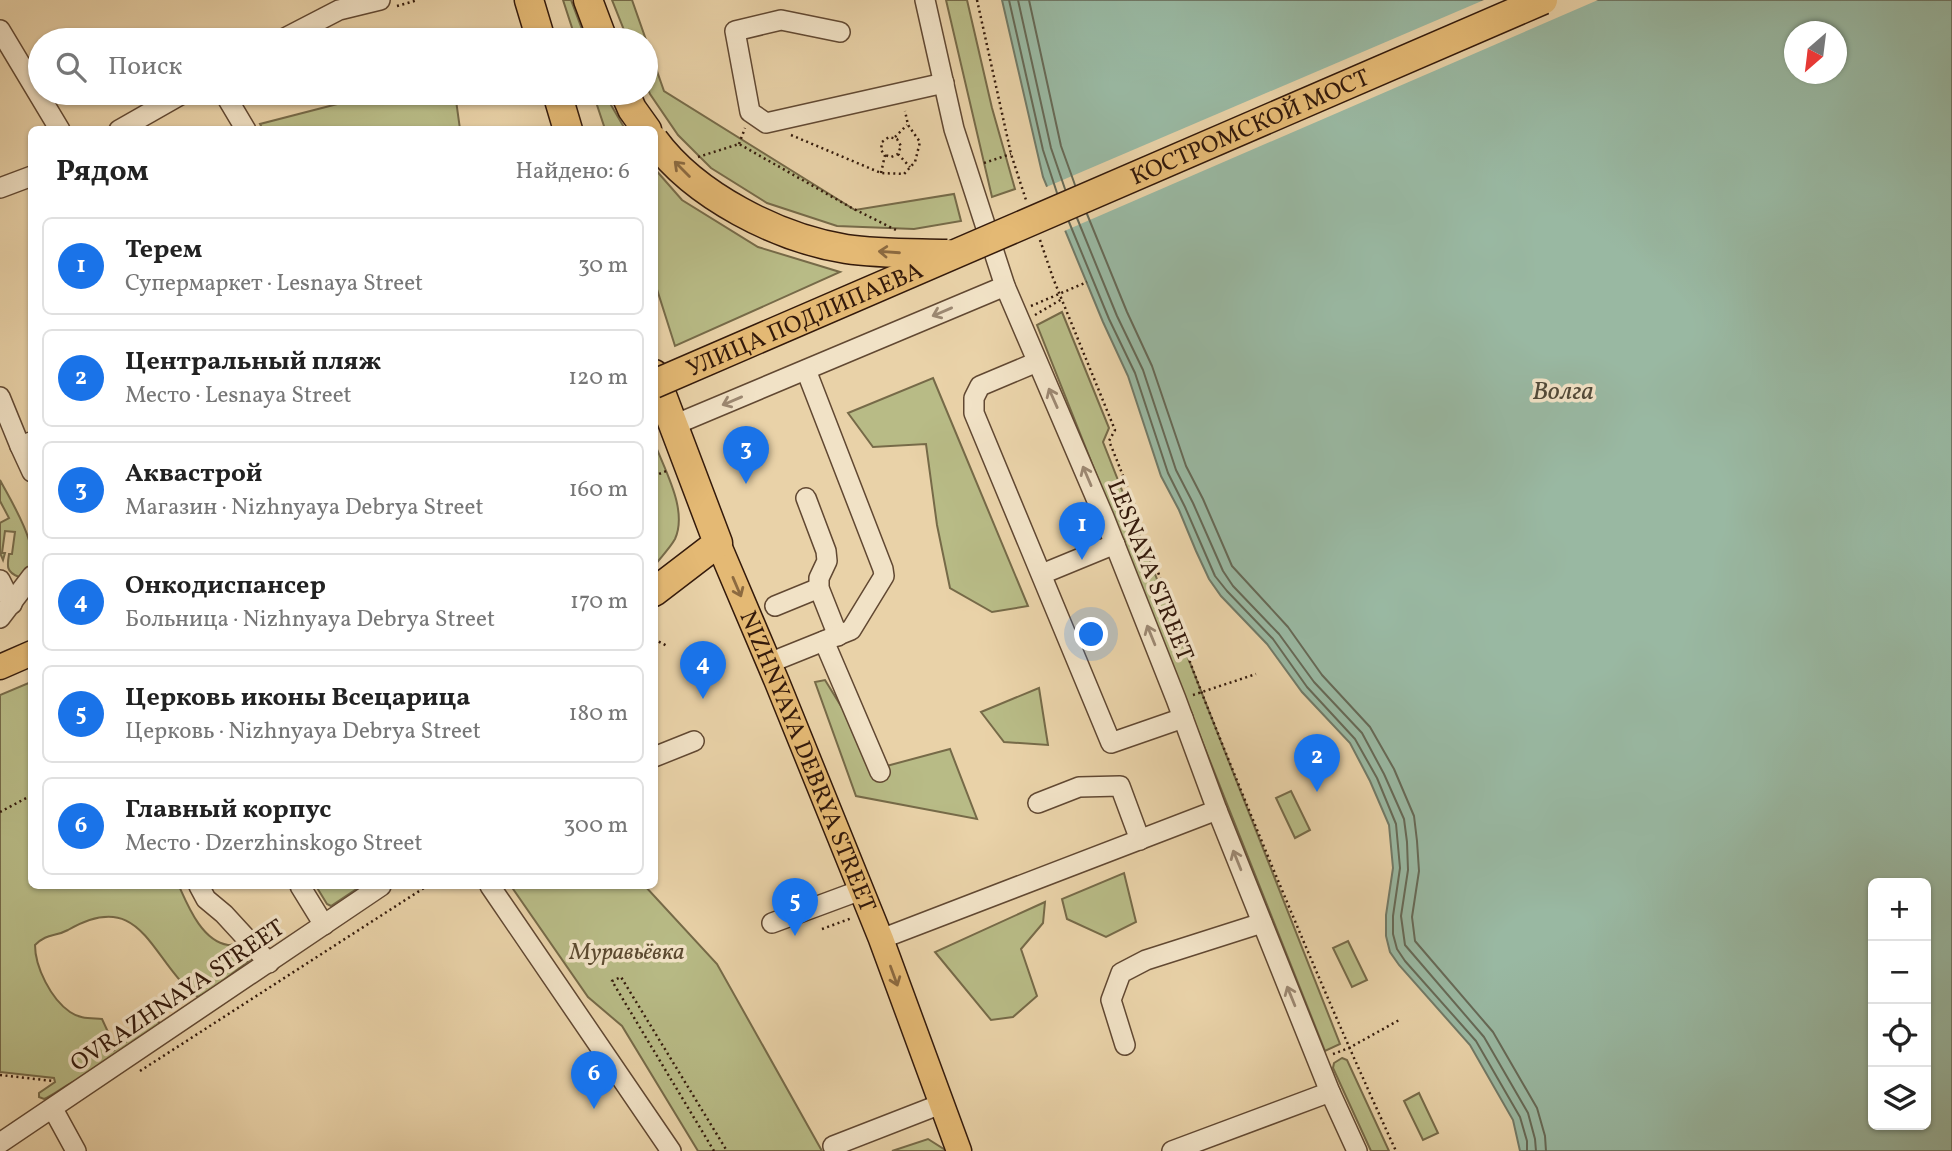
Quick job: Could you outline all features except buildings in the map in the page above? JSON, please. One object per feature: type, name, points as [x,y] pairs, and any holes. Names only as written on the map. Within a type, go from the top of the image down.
[{"type":"highway","points":[[529,0],[537,28]]},
{"type":"highway","points":[[588,0],[598,28]]},
{"type":"highway","name":"КОСТРОМСКОЙ МОСТ","points":[[957,255],[1544,0]]},
{"type":"highway","points":[[561,105],[567,126]]},
{"type":"highway","points":[[630,105],[644,126]]},
{"type":"highway","points":[[658,144],[690,177],[737,210],[790,234],[846,249],[957,255]]},
{"type":"highway","name":"УЛИЦА ПОДЛИПАЕВА","points":[[658,382],[957,255]]},
{"type":"highway","name":"NIZHNYAYA DEBRYA STREET","points":[[658,384],[718,544]]},
{"type":"highway","points":[[658,589],[718,544]]},
{"type":"main road","name":"NIZHNYAYA DEBRYA STREET","points":[[718,544],[881,939],[959,1151]]},
{"type":"main road","points":[[0,667],[28,655]]},
{"type":"street","points":[[300,28],[337,5],[380,0]]},
{"type":"street","name":"LESNAYA STREET","points":[[925,0],[954,129],[1005,286],[1115,544],[1262,923],[1330,1092],[1357,1151]]},
{"type":"street","points":[[840,32],[781,20],[735,32],[750,112],[766,124],[944,83]]},
{"type":"street","points":[[0,30],[28,77]]},
{"type":"street","points":[[45,105],[58,126]]},
{"type":"street","points":[[126,126],[163,105]]},
{"type":"street","points":[[231,105],[244,126]]},
{"type":"street","points":[[0,188],[28,178]]},
{"type":"street","points":[[674,425],[1005,286]]},
{"type":"street","points":[[1037,362],[980,386],[974,398],[974,413],[1111,743],[1183,718]]},
{"type":"street","points":[[769,663],[831,639],[854,626],[882,582],[883,569],[806,370]]},
{"type":"street","points":[[0,397],[26,444]]},
{"type":"street","points":[[806,498],[826,551],[827,561],[819,578],[818,588],[831,639],[880,772]]},
{"type":"street","points":[[1042,574],[1115,544]]},
{"type":"street","points":[[0,580],[6,611]]},
{"type":"street","points":[[6,611],[28,581]]},
{"type":"street","points":[[775,606],[818,588]]},
{"type":"street","points":[[658,755],[694,741]]},
{"type":"street","points":[[1038,803],[1079,787],[1120,786],[1140,840]]},
{"type":"street","points":[[881,939],[1217,810]]},
{"type":"street","points":[[201,889],[206,899],[224,914],[269,963]]},
{"type":"street","points":[[302,889],[324,925]]},
{"type":"street","name":"OVRAZHNAYA STREET","points":[[0,1143],[377,889]]},
{"type":"street","points":[[492,889],[671,1151]]},
{"type":"street","points":[[772,923],[861,890]]},
{"type":"street","points":[[1125,1045],[1111,1000],[1121,973],[1146,960],[1262,923]]},
{"type":"street","points":[[1172,1151],[1330,1092]]},
{"type":"street","points":[[833,1146],[941,1104]]},
{"type":"street","points":[[53,1109],[75,1151]]},
{"type":"path","points":[[976,0],[1011,154],[1026,199]]},
{"type":"path","points":[[782,120],[791,135],[881,173],[904,174],[915,162],[920,142],[908,125],[902,93]]},
{"type":"path","points":[[895,137],[901,146],[898,154],[891,157],[885,155],[881,150],[882,142],[889,137],[895,137],[908,125]]},
{"type":"path","points":[[691,159],[739,144],[898,231]]},
{"type":"path","points":[[898,154],[910,167]]},
{"type":"path","points":[[981,164],[1011,154]]},
{"type":"path","points":[[881,173],[885,155]]},
{"type":"path","points":[[1039,239],[1115,430],[1109,441],[1135,503],[1202,693],[1349,1048],[1396,1151]]},
{"type":"path","points":[[1031,306],[1087,282]]},
{"type":"path","points":[[1035,315],[1062,299]]},
{"type":"path","points":[[658,474],[669,470]]},
{"type":"path","points":[[1114,512],[1135,503]]},
{"type":"path","points":[[658,641],[667,646]]},
{"type":"path","points":[[1202,693],[1256,674]]},
{"type":"path","points":[[0,812],[28,797]]},
{"type":"path","points":[[134,1075],[422,889]]},
{"type":"path","points":[[822,929],[855,917]]},
{"type":"path","points":[[714,1151],[612,981],[621,976],[727,1151]]},
{"type":"path","points":[[1329,1055],[1349,1048],[1401,1019]]},
{"type":"path","points":[[0,1075],[53,1081]]},
{"type":"green space","points":[[563,0],[571,0],[582,28],[572,28]]},
{"type":"green space","points":[[612,0],[632,0],[642,28],[623,28]]},
{"type":"green space","points":[[946,0],[967,0],[992,108],[1015,189],[992,197]]},
{"type":"green space","points":[[658,74],[664,91],[855,210],[954,194],[961,221],[914,229],[837,226],[767,203],[711,168],[678,135],[658,105]]},
{"type":"green space","points":[[334,105],[457,105],[460,126],[261,126],[260,124]]},
{"type":"green space","points":[[597,105],[611,105],[623,126],[604,126]]},
{"type":"green space","points":[[658,173],[682,200],[758,247],[840,272],[675,346],[658,292]]},
{"type":"green space","points":[[1062,312],[1109,428],[1103,442],[1340,1044],[1325,1051],[1037,325]]},
{"type":"green space","points":[[933,378],[1028,606],[992,612],[950,588],[937,525],[926,444],[873,447],[848,413]]},
{"type":"green space","points":[[658,451],[674,491],[679,516],[675,539],[658,561]]},
{"type":"green space","points":[[0,480],[28,538],[28,570],[19,577],[10,571],[8,565],[15,532],[5,531],[3,560],[0,553],[0,523],[9,518],[0,501]]},
{"type":"green space","points":[[825,680],[879,768],[950,749],[977,819],[856,796],[815,682]]},
{"type":"green space","points":[[28,683],[28,889],[180,889],[197,921],[211,937],[228,945],[245,941],[258,954],[198,997],[182,982],[144,934],[130,923],[114,917],[93,919],[39,941],[35,945],[36,954],[45,982],[63,1006],[74,1014],[102,1019],[108,1032],[106,1052],[113,1051],[156,1020],[161,1024],[83,1078],[44,1099],[39,1097],[39,1093],[55,1082],[54,1078],[0,1072],[0,695]]},
{"type":"green space","points":[[1039,688],[1048,745],[1004,742],[981,712]]},
{"type":"green space","points":[[1291,791],[1310,830],[1295,838],[1276,798]]},
{"type":"green space","points":[[1124,873],[1136,922],[1106,937],[1067,919],[1062,899]]},
{"type":"green space","points":[[318,889],[356,889],[331,906]]},
{"type":"green space","name":"Муравьёвка","points":[[513,889],[648,889],[717,964],[822,1151],[698,1151],[622,1026],[588,997]]},
{"type":"green space","points":[[1045,902],[1043,923],[1021,949],[1037,996],[1013,1017],[991,1020],[935,952]]},
{"type":"green space","points":[[1348,941],[1367,980],[1352,987],[1333,948]]},
{"type":"green space","points":[[1342,1058],[1347,1060],[1389,1151],[1371,1151],[1333,1068],[1334,1063]]},
{"type":"green space","points":[[1419,1093],[1438,1133],[1423,1140],[1404,1101]]},
{"type":"green space","points":[[928,1139],[947,1151],[892,1151]]},
{"type":"water","name":"Волга","points":[[1002,0],[1952,0],[1952,1151],[1520,1151],[1513,1120],[1470,1045],[1390,952],[1386,936],[1386,915],[1393,868],[1389,825],[1370,781],[1350,743],[1302,692],[1267,644],[1221,596],[1209,579],[1161,476],[1128,376],[1043,177]]},
{"type":"pier","points":[[1484,0],[1598,0],[1062,232],[1044,188]]},
{"type":"place","name":"Аквастрой","points":[[746,484]]},
{"type":"place","name":"Терем","points":[[1082,560]]},
{"type":"place","name":"Онкодиспансер","points":[[703,699]]},
{"type":"place","name":"Центральный пляж","points":[[1317,792]]},
{"type":"place","name":"Церковь иконы Всецарица","points":[[795,936]]},
{"type":"place","name":"Главный корпус","points":[[594,1109]]}]
